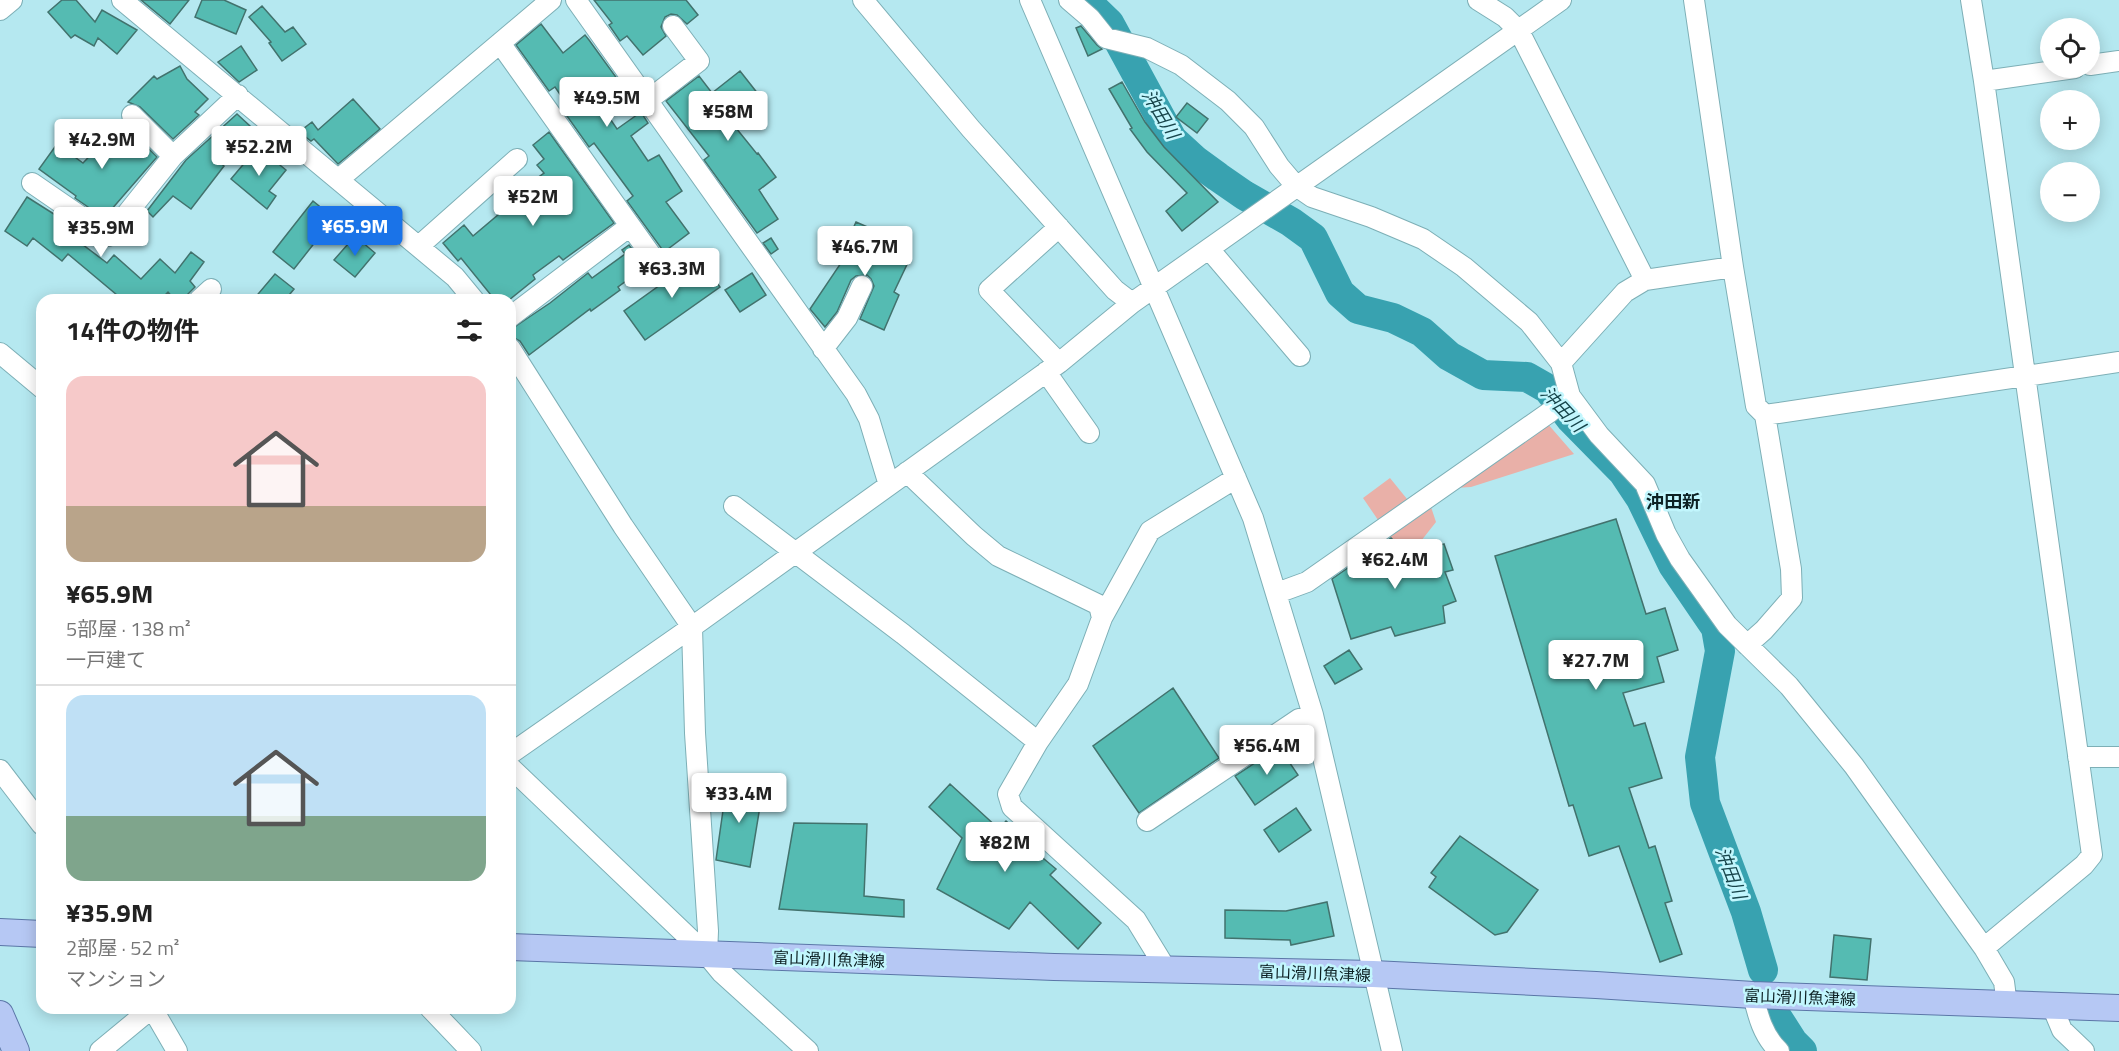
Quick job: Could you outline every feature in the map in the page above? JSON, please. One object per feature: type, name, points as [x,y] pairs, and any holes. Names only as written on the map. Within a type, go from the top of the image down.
[{"type":"main road","points":[[0,932],[36,934]]},
{"type":"main road","name":"富山滑川魚津線","points":[[516,948],[1373,975],[1753,995],[2119,1008]]},
{"type":"main road","points":[[0,1014],[16,1051]]},
{"type":"street","points":[[0,10],[12,0]]},
{"type":"street","points":[[122,0],[339,178],[455,277],[469,294]]},
{"type":"street","points":[[339,178],[551,0]]},
{"type":"street","points":[[576,0],[856,394],[869,419],[889,485]]},
{"type":"street","points":[[863,0],[971,129],[1115,290],[1132,303]]},
{"type":"street","points":[[1030,0],[1253,518],[1313,715],[1392,1051]]},
{"type":"street","points":[[1069,0],[1090,18],[1106,38],[1147,48],[1172,61],[1228,101],[1254,127],[1279,166],[1296,186],[1312,197],[1423,239],[1464,267],[1529,322],[1561,363],[1570,396],[1599,435],[1645,484],[1666,534],[1680,559],[1727,625],[1789,686],[1854,766],[1984,948],[2004,982],[2007,1005]]},
{"type":"street","points":[[1478,0],[1505,17],[1519,31],[1645,280]]},
{"type":"street","points":[[516,750],[692,627],[1053,367],[1132,303],[1561,0]]},
{"type":"street","points":[[1694,0],[1756,406],[1765,415],[1791,569],[1792,598],[1764,630],[1747,645]]},
{"type":"street","points":[[1971,0],[2092,855],[2084,865],[1984,948]]},
{"type":"street","points":[[646,101],[699,61],[673,26]]},
{"type":"street","points":[[500,43],[656,262]]},
{"type":"street","points":[[2100,64],[2119,61]]},
{"type":"street","points":[[1984,81],[2040,73]]},
{"type":"street","points":[[32,183],[109,236],[173,156],[238,95]]},
{"type":"street","points":[[132,115],[173,156]]},
{"type":"street","points":[[419,246],[517,159]]},
{"type":"street","points":[[516,312],[630,226]]},
{"type":"street","points":[[1059,227],[989,290],[1053,367],[1089,433]]},
{"type":"street","points":[[1209,249],[1300,356]]},
{"type":"street","points":[[1561,363],[1625,292],[1645,280],[1733,267]]},
{"type":"street","points":[[823,349],[847,318],[862,286]]},
{"type":"street","points":[[0,353],[36,383]]},
{"type":"street","points":[[516,357],[692,627],[695,733],[708,931],[707,955]]},
{"type":"street","points":[[1765,415],[2119,362]]},
{"type":"street","points":[[1277,593],[1307,582],[1570,396]]},
{"type":"street","points":[[907,472],[998,556],[1099,605],[1102,618]]},
{"type":"street","points":[[1166,969],[1136,920],[1012,807],[1008,794],[1038,742],[1078,684],[1102,618],[1150,531],[1236,478]]},
{"type":"street","points":[[734,506],[1038,742]]},
{"type":"street","points":[[1147,821],[1299,719],[1313,715]]},
{"type":"street","points":[[2078,757],[2119,757]]},
{"type":"street","points":[[0,770],[11,781],[36,816]]},
{"type":"street","points":[[516,773],[807,1051]]},
{"type":"street","points":[[1753,995],[1759,1021],[1771,1044],[1779,1051]]},
{"type":"street","points":[[2052,1006],[2062,1030],[2084,1051]]},
{"type":"street","points":[[100,1051],[145,1014]]},
{"type":"street","points":[[155,1014],[177,1051]]},
{"type":"street","points":[[436,1014],[471,1051]]},
{"type":"shaded area","points":[[1547,423],[1574,454],[1471,487],[1455,488]]},
{"type":"shaded area","points":[[1390,478],[1407,499],[1430,504],[1436,522],[1410,555],[1389,536],[1363,498]]},
{"type":"building","points":[[62,0],[76,0],[95,22],[102,10],[137,30],[117,54],[98,38],[94,46],[75,35],[71,38],[48,12]]},
{"type":"building","points":[[141,0],[189,0],[170,24]]},
{"type":"building","points":[[202,0],[224,0],[246,10],[236,34],[195,17]]},
{"type":"building","points":[[594,0],[686,0],[698,15],[687,24],[677,15],[671,14],[665,17],[661,27],[666,36],[643,55],[627,36],[620,41],[609,25],[612,23]]},
{"type":"building","points":[[262,6],[285,32],[293,27],[306,44],[282,61],[269,43],[271,42],[249,17]]},
{"type":"building","points":[[541,24],[563,53],[585,35],[626,91],[602,107],[617,129],[641,112],[648,123],[631,136],[648,161],[659,155],[682,191],[666,202],[689,233],[664,252],[627,201],[633,196],[594,143],[589,147],[567,116],[573,113],[555,87],[549,91],[516,45]]},
{"type":"building","points":[[1081,26],[1102,49],[1088,56],[1076,28]]},
{"type":"building","points":[[241,46],[257,70],[239,82],[218,62]]},
{"type":"building","points":[[180,66],[187,79],[208,99],[195,112],[199,115],[173,139],[140,107],[128,102],[154,76],[157,79]]},
{"type":"building","points":[[740,71],[762,99],[732,123],[776,177],[759,190],[778,219],[757,233],[704,160],[709,156],[666,101],[699,76],[712,93]]},
{"type":"building","points":[[1122,82],[1145,122],[1164,147],[1218,202],[1182,231],[1166,211],[1187,193],[1147,152],[1130,129],[1132,128],[1109,89]]},
{"type":"building","points":[[353,99],[380,129],[338,164],[314,139],[311,141],[299,132],[312,122],[318,130]]},
{"type":"building","points":[[1187,103],[1208,119],[1197,133],[1176,117]]},
{"type":"building","points":[[237,114],[250,126],[214,157],[224,166],[191,209],[173,196],[153,217],[147,211],[186,160]]},
{"type":"building","points":[[122,122],[157,157],[104,218],[39,169],[57,144],[83,163]]},
{"type":"building","points":[[549,132],[614,223],[563,260],[559,256],[533,275],[535,279],[516,294],[490,294],[461,258],[458,261],[443,243],[464,225],[473,236],[512,203],[509,198],[544,173],[537,165],[544,159],[533,145]]},
{"type":"building","points":[[258,147],[286,170],[269,191],[276,196],[267,209],[231,179]]},
{"type":"building","points":[[27,197],[84,233],[78,241],[107,263],[114,255],[141,279],[160,259],[175,273],[191,252],[204,262],[190,281],[195,287],[188,294],[170,294],[168,292],[166,294],[116,294],[68,254],[62,261],[33,238],[27,246],[5,231]]},
{"type":"building","points":[[313,201],[334,218],[294,269],[273,252]]},
{"type":"building","points":[[856,222],[881,233],[878,240],[911,256],[894,292],[899,295],[884,330],[860,319],[874,286],[867,275],[856,276],[851,280],[837,312],[825,327],[810,309],[841,263],[838,262]]},
{"type":"building","points":[[355,236],[375,253],[355,277],[334,260]]},
{"type":"building","points":[[771,238],[778,249],[771,254],[763,243]]},
{"type":"building","points":[[629,245],[645,267],[618,287],[620,290],[591,311],[590,309],[529,355],[520,341],[516,339],[516,326],[588,273],[592,278],[625,254],[622,250]]},
{"type":"building","points":[[699,257],[720,287],[645,340],[624,311]]},
{"type":"building","points":[[752,273],[766,295],[740,312],[725,290]]},
{"type":"building","points":[[275,274],[294,289],[290,294],[258,294]]},
{"type":"building","points":[[1616,519],[1646,614],[1665,608],[1678,650],[1657,657],[1664,682],[1623,693],[1634,726],[1645,723],[1662,778],[1629,788],[1649,848],[1655,846],[1672,901],[1665,903],[1682,954],[1660,962],[1619,846],[1589,856],[1573,805],[1569,806],[1495,556]]},
{"type":"building","points":[[1391,538],[1410,555],[1444,544],[1453,570],[1445,572],[1456,601],[1443,606],[1445,623],[1395,636],[1391,627],[1351,639],[1332,579]]},
{"type":"building","points":[[1349,650],[1362,669],[1335,684],[1324,666]]},
{"type":"building","points":[[1173,688],[1219,758],[1139,813],[1093,746]]},
{"type":"building","points":[[1279,747],[1298,775],[1255,805],[1235,776]]},
{"type":"building","points":[[727,782],[763,788],[750,867],[716,860]]},
{"type":"building","points":[[950,784],[999,829],[1006,821],[1028,840],[1025,843],[1056,869],[1050,875],[1101,923],[1078,949],[1030,902],[1009,929],[937,889],[962,838],[929,807]]},
{"type":"building","points":[[1296,808],[1311,830],[1279,852],[1264,830]]},
{"type":"building","points":[[794,823],[867,824],[864,896],[904,900],[904,917],[779,909]]},
{"type":"building","points":[[1460,836],[1538,890],[1507,932],[1495,935],[1429,887],[1436,877],[1431,873]]},
{"type":"building","points":[[1327,902],[1334,936],[1291,945],[1290,940],[1225,938],[1225,910],[1286,911]]},
{"type":"building","points":[[1834,935],[1871,939],[1867,980],[1830,977]]},
{"type":"waterway","name":"沖田川","points":[[1085,0],[1109,23],[1172,139],[1218,177],[1313,238],[1340,293],[1358,309],[1393,318],[1422,332],[1449,356],[1483,375],[1527,377],[1548,389],[1571,419],[1623,472],[1641,499],[1673,565],[1716,628],[1720,651],[1700,757],[1705,803],[1746,912],[1763,970]]},
{"type":"waterway","name":"沖田川","points":[[1775,1014],[1793,1042],[1802,1051]]},
{"type":"district","name":"沖田新","points":[[1673,501]]}]
